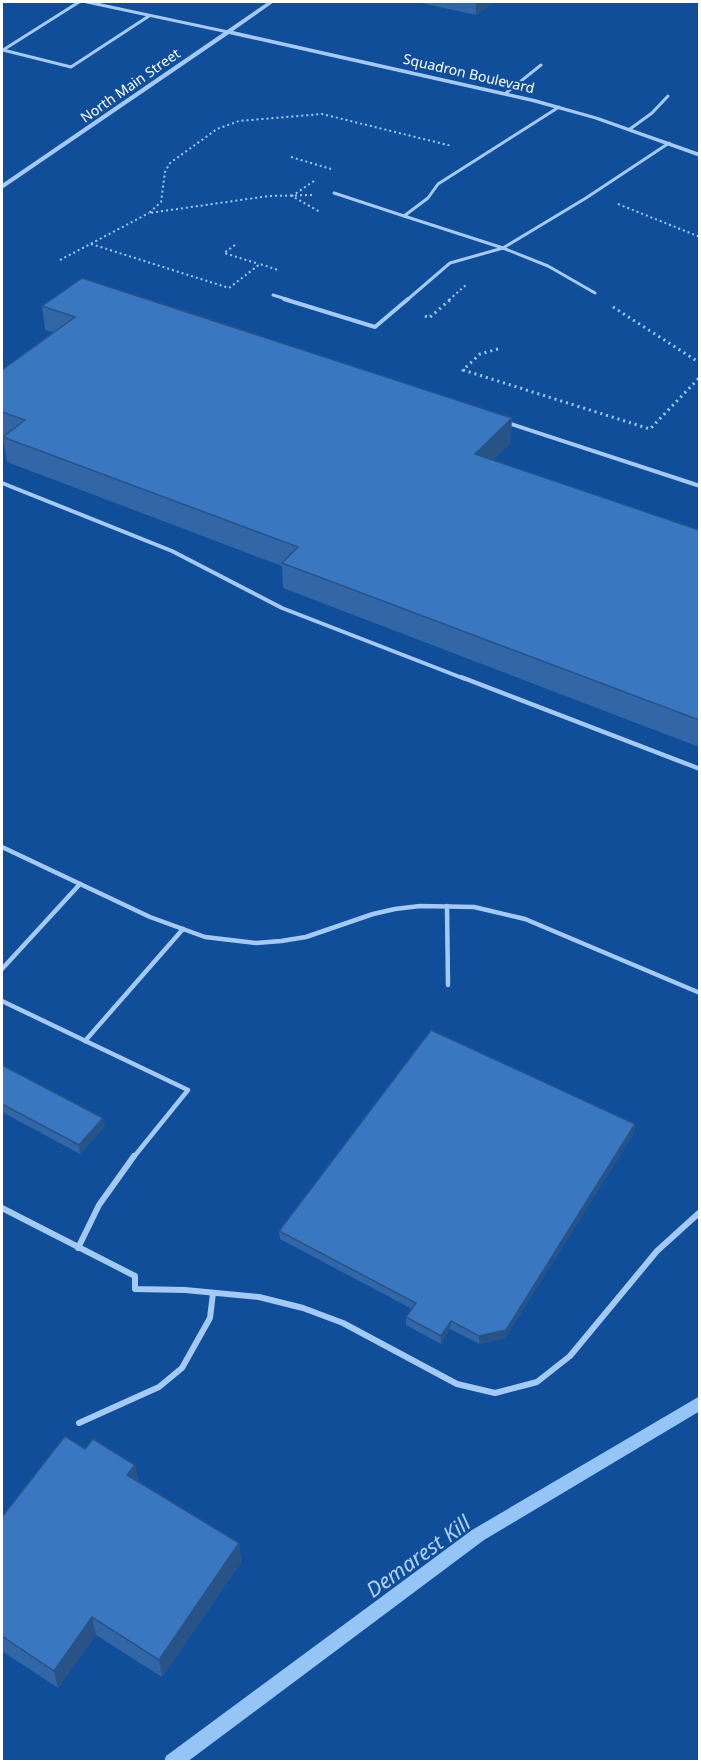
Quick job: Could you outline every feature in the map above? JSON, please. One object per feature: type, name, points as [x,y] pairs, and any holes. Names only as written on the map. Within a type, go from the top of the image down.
[{"type":"street","name":"North Main Street","points":[[2,187],[271,2]]},
{"type":"street","name":"Squadron Boulevard","points":[[228,32],[560,107],[630,129],[699,155]]},
{"type":"lane","points":[[79,2],[3,50],[71,67],[148,16]]},
{"type":"lane","points":[[87,2],[228,32]]},
{"type":"lane","points":[[506,93],[541,65]]},
{"type":"lane","points":[[630,129],[652,113],[668,96]]},
{"type":"lane","points":[[404,216],[428,198],[438,184],[560,107]]},
{"type":"lane","points":[[273,295],[375,327],[450,263],[503,248],[593,194],[669,143]]},
{"type":"lane","points":[[334,193],[503,248],[548,266],[595,293]]},
{"type":"lane","points":[[497,420],[699,486]]},
{"type":"lane","points":[[2,483],[152,542],[282,608],[699,769]]},
{"type":"lane","points":[[2,849],[205,937],[231,941],[281,941],[306,937],[373,914],[395,909],[447,906],[483,909],[525,919],[699,993]]},
{"type":"lane","points":[[2,969],[80,884]]},
{"type":"lane","points":[[447,906],[448,985]]},
{"type":"lane","points":[[85,1041],[183,929]]},
{"type":"lane","points":[[2,1001],[188,1090],[105,1194],[88,1221],[78,1248]]},
{"type":"lane","points":[[2,1208],[135,1276],[135,1289],[258,1297],[303,1308],[343,1323],[457,1384],[495,1393],[537,1382],[570,1356],[657,1251],[699,1212]]},
{"type":"lane","points":[[79,1424],[159,1387],[182,1368],[210,1318],[213,1293]]},
{"type":"path","points":[[60,260],[149,213],[160,202],[165,172],[170,163],[217,129],[239,121],[330,115],[484,155]]},
{"type":"path","points":[[593,194],[699,237]]},
{"type":"path","points":[[149,213],[269,196],[322,195]]},
{"type":"path","points":[[91,244],[229,288],[260,264]]},
{"type":"path","points":[[235,244],[224,253],[283,271]]},
{"type":"path","points":[[397,308],[429,318],[468,283]]},
{"type":"path","points":[[604,309],[612,306],[699,363]]},
{"type":"path","points":[[498,349],[480,354],[463,370],[650,429],[699,377]]},
{"type":"building","points":[[82,278],[512,418],[475,454],[699,530],[699,720],[282,563],[298,547],[3,437],[25,420],[2,412],[2,370],[75,317],[42,306]]},
{"type":"building","points":[[431,1030],[635,1124],[506,1330],[479,1336],[451,1321],[441,1336],[406,1317],[416,1303],[279,1231]]},
{"type":"building","points":[[2,1065],[103,1118],[79,1145],[2,1104]]},
{"type":"building","points":[[65,1436],[85,1449],[93,1439],[135,1465],[127,1475],[239,1543],[159,1660],[92,1617],[54,1671],[2,1636],[2,1517]]},
{"type":"waterway","name":"Demarest Kill","points":[[172,1762],[478,1535],[700,1403]]}]
